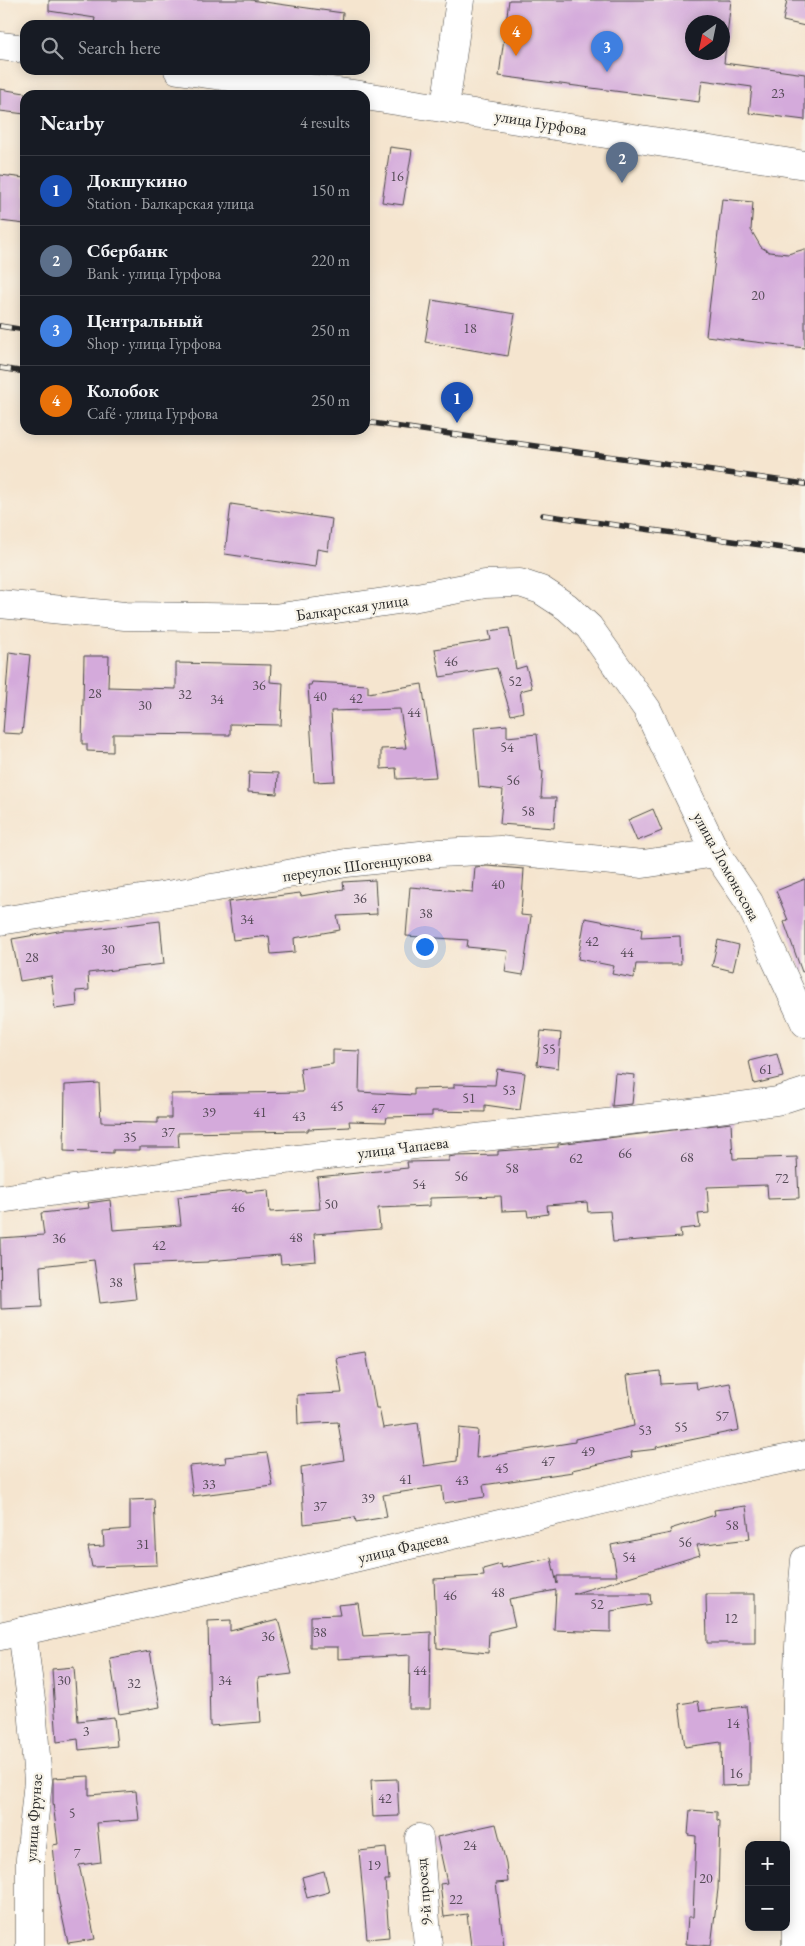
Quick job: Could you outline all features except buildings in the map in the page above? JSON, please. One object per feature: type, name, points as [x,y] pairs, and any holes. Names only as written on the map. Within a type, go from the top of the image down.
[{"type":"street","points":[[445,106],[460,0]]},
{"type":"street","points":[[0,46],[20,48]]},
{"type":"street","points":[[215,75],[324,90]]},
{"type":"street","name":"улица Гурфова","points":[[370,97],[445,106],[805,165]]},
{"type":"street","name":"Балкарская улица","points":[[0,604],[125,616],[274,618],[412,598],[485,584],[520,583],[541,590],[567,607],[589,627],[648,709]]},
{"type":"street","name":"улица Ломоносова","points":[[648,709],[716,853],[749,902],[805,1024]]},
{"type":"street","name":"переулок Шогенцукова","points":[[0,921],[224,886],[346,863],[439,854],[500,850],[643,864],[716,853]]},
{"type":"street","name":"улица Чапаева","points":[[0,1200],[261,1163],[777,1101],[805,1092]]},
{"type":"street","name":"улица Фадеева","points":[[11,1633],[337,1562],[728,1471],[805,1455]]},
{"type":"street","points":[[796,1946],[796,1770],[801,1603],[805,1560]]},
{"type":"street","name":"улица Фрунзе","points":[[11,1633],[32,1707],[38,1781],[30,1859],[30,1946]]},
{"type":"street","name":"9-й проезд","points":[[419,1838],[428,1946]]},
{"type":"railway","points":[[0,326],[20,329]]},
{"type":"railway","points":[[0,368],[20,371]]},
{"type":"railway","points":[[370,423],[805,484]]},
{"type":"railway","points":[[543,515],[805,551]]},
{"type":"place","name":"Колобок","points":[[516,56]]},
{"type":"place","name":"Центральный","points":[[607,72]]},
{"type":"place","name":"Сбербанк","points":[[622,183]]},
{"type":"place","name":"Докшукино","points":[[457,423]]}]
